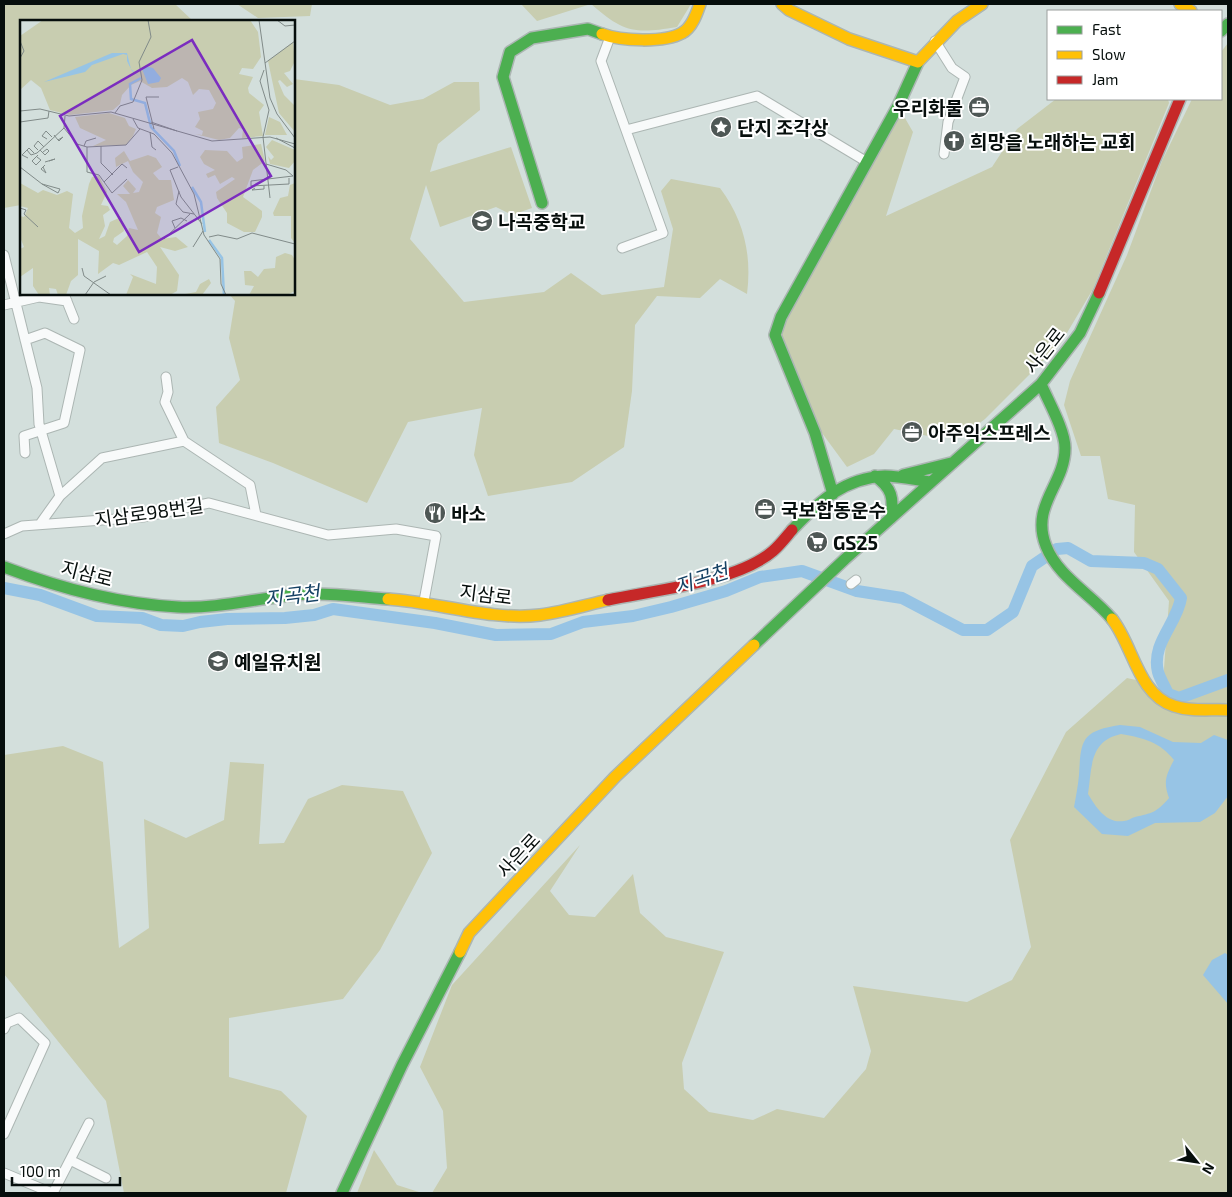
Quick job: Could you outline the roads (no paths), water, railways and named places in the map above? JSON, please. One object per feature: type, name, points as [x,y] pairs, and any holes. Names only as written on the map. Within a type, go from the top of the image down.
[{"type":"street","points":[[542,203],[503,77],[510,52],[532,38],[588,29],[610,37],[650,40],[683,33],[695,18],[700,4]]},
{"type":"street","points":[[782,4],[789,10],[848,39],[918,62]]},
{"type":"street","points":[[833,494],[825,459],[811,418],[775,335],[781,317],[898,106],[918,62],[936,41],[976,5],[982,4]]},
{"type":"street","points":[[610,37],[601,61],[663,233],[622,248]]},
{"type":"street","points":[[936,41],[952,68],[965,77],[948,122],[944,154]]},
{"type":"street","points":[[626,130],[757,96],[867,162]]},
{"type":"street","name":"사은로","points":[[342,1193],[402,1065],[469,933],[615,777],[845,559],[1041,384],[1080,333],[1180,100]]},
{"type":"street","points":[[4,254],[37,388],[41,430],[60,496]]},
{"type":"street","points":[[4,305],[39,297],[66,297],[74,319]]},
{"type":"street","points":[[25,340],[45,333],[80,350],[64,423],[24,436],[25,452]]},
{"type":"street","points":[[166,377],[168,392],[164,402],[184,441],[250,485],[256,516]]},
{"type":"street","points":[[1041,384],[1066,447],[1060,469],[1047,495],[1042,513],[1042,530],[1046,548],[1067,578],[1114,622],[1140,672],[1156,695],[1177,708],[1228,710]]},
{"type":"street","points":[[40,524],[60,496],[102,458],[184,441]]},
{"type":"street","points":[[900,476],[953,462]]},
{"type":"street","points":[[875,476],[886,484],[894,495],[891,518]]},
{"type":"street","name":"지삼로","points":[[4,567],[30,577],[91,593],[137,603],[180,607],[228,605],[308,594],[424,601],[484,613],[540,615],[722,576],[745,568],[774,551],[812,508],[852,480],[875,476],[900,476],[932,482]]},
{"type":"street","name":"지삼로98번길","points":[[4,534],[22,526],[143,516],[209,503],[328,535],[396,529],[436,536],[424,601]]},
{"type":"street","points":[[4,1029],[7,1023],[19,1018],[45,1044],[4,1134]]},
{"type":"street","points":[[4,1173],[49,1193],[70,1160],[89,1123]]},
{"type":"street","points":[[70,1160],[106,1178]]},
{"type":"water","points":[[1120,725],[1140,727],[1173,742],[1201,743],[1214,735],[1228,740],[1228,796],[1215,813],[1200,822],[1155,823],[1128,836],[1102,834],[1074,807],[1083,745],[1090,734],[1107,727]],"holes":[[[1121,734],[1151,742],[1163,749],[1174,760],[1166,779],[1169,798],[1154,812],[1134,817],[1127,821],[1112,820],[1102,814],[1088,794],[1092,765],[1098,749],[1103,743]]]},
{"type":"water","points":[[1225,953],[1228,955],[1228,1004],[1203,975],[1212,960]]},
{"type":"waterway","name":"지곡천","points":[[4,588],[40,595],[97,616],[142,618],[161,625],[183,626],[227,619],[285,618],[314,615],[333,609],[435,623],[496,635],[551,634],[583,622],[633,616],[671,607],[726,591],[760,577],[802,571],[857,591],[902,598],[963,630],[987,630],[1013,612],[1032,566],[1057,549],[1068,548],[1091,561],[1144,563],[1158,569],[1181,598],[1179,607],[1158,652],[1158,672],[1168,694],[1179,698],[1228,680]]},
{"type":"place","name":"우리화물","points":[[979,107]]},
{"type":"place","name":"단지 조각상","points":[[721,127]]},
{"type":"place","name":"희망을 노래하는 교회","points":[[954,141]]},
{"type":"place","name":"나곡중학교","points":[[482,221]]},
{"type":"place","name":"아주익스프레스","points":[[912,432]]},
{"type":"place","name":"국보합동운수","points":[[765,509]]},
{"type":"place","name":"바소","points":[[435,513]]},
{"type":"place","name":"GS25","points":[[817,542]]},
{"type":"place","name":"예일유치원","points":[[218,661]]}]
